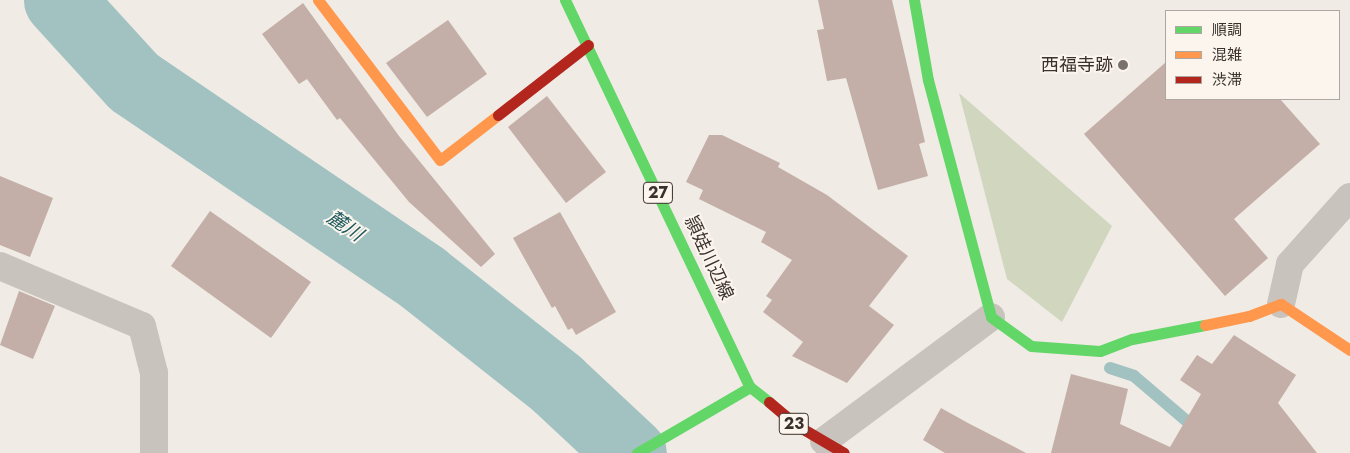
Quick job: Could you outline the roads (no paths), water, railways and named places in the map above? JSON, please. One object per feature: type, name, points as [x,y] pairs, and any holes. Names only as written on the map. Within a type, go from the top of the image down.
[{"type":"street","points":[[318,0],[440,160],[588,45]]},
{"type":"street","name":"頴娃川辺線","points":[[565,0],[750,387]]},
{"type":"street","points":[[914,0],[928,80],[991,317],[1031,346],[1100,351],[1132,338],[1249,316],[1281,304]]},
{"type":"street","points":[[1281,304],[1290,264],[1350,197]]},
{"type":"street","points":[[0,266],[142,326],[154,373],[154,453]]},
{"type":"street","points":[[1281,304],[1350,350]]},
{"type":"street","points":[[834,447],[991,317]]},
{"type":"street","points":[[637,453],[683,424],[750,387]]},
{"type":"street","name":"23","points":[[750,387],[798,426],[834,447]]},
{"type":"waterway","name":"麓川","points":[[59,0],[134,82],[423,278],[557,384],[631,453]]},
{"type":"waterway","points":[[1110,368],[1134,376],[1224,453]]},
{"type":"place","name":"西福寺跡","points":[[1123,65]]}]
